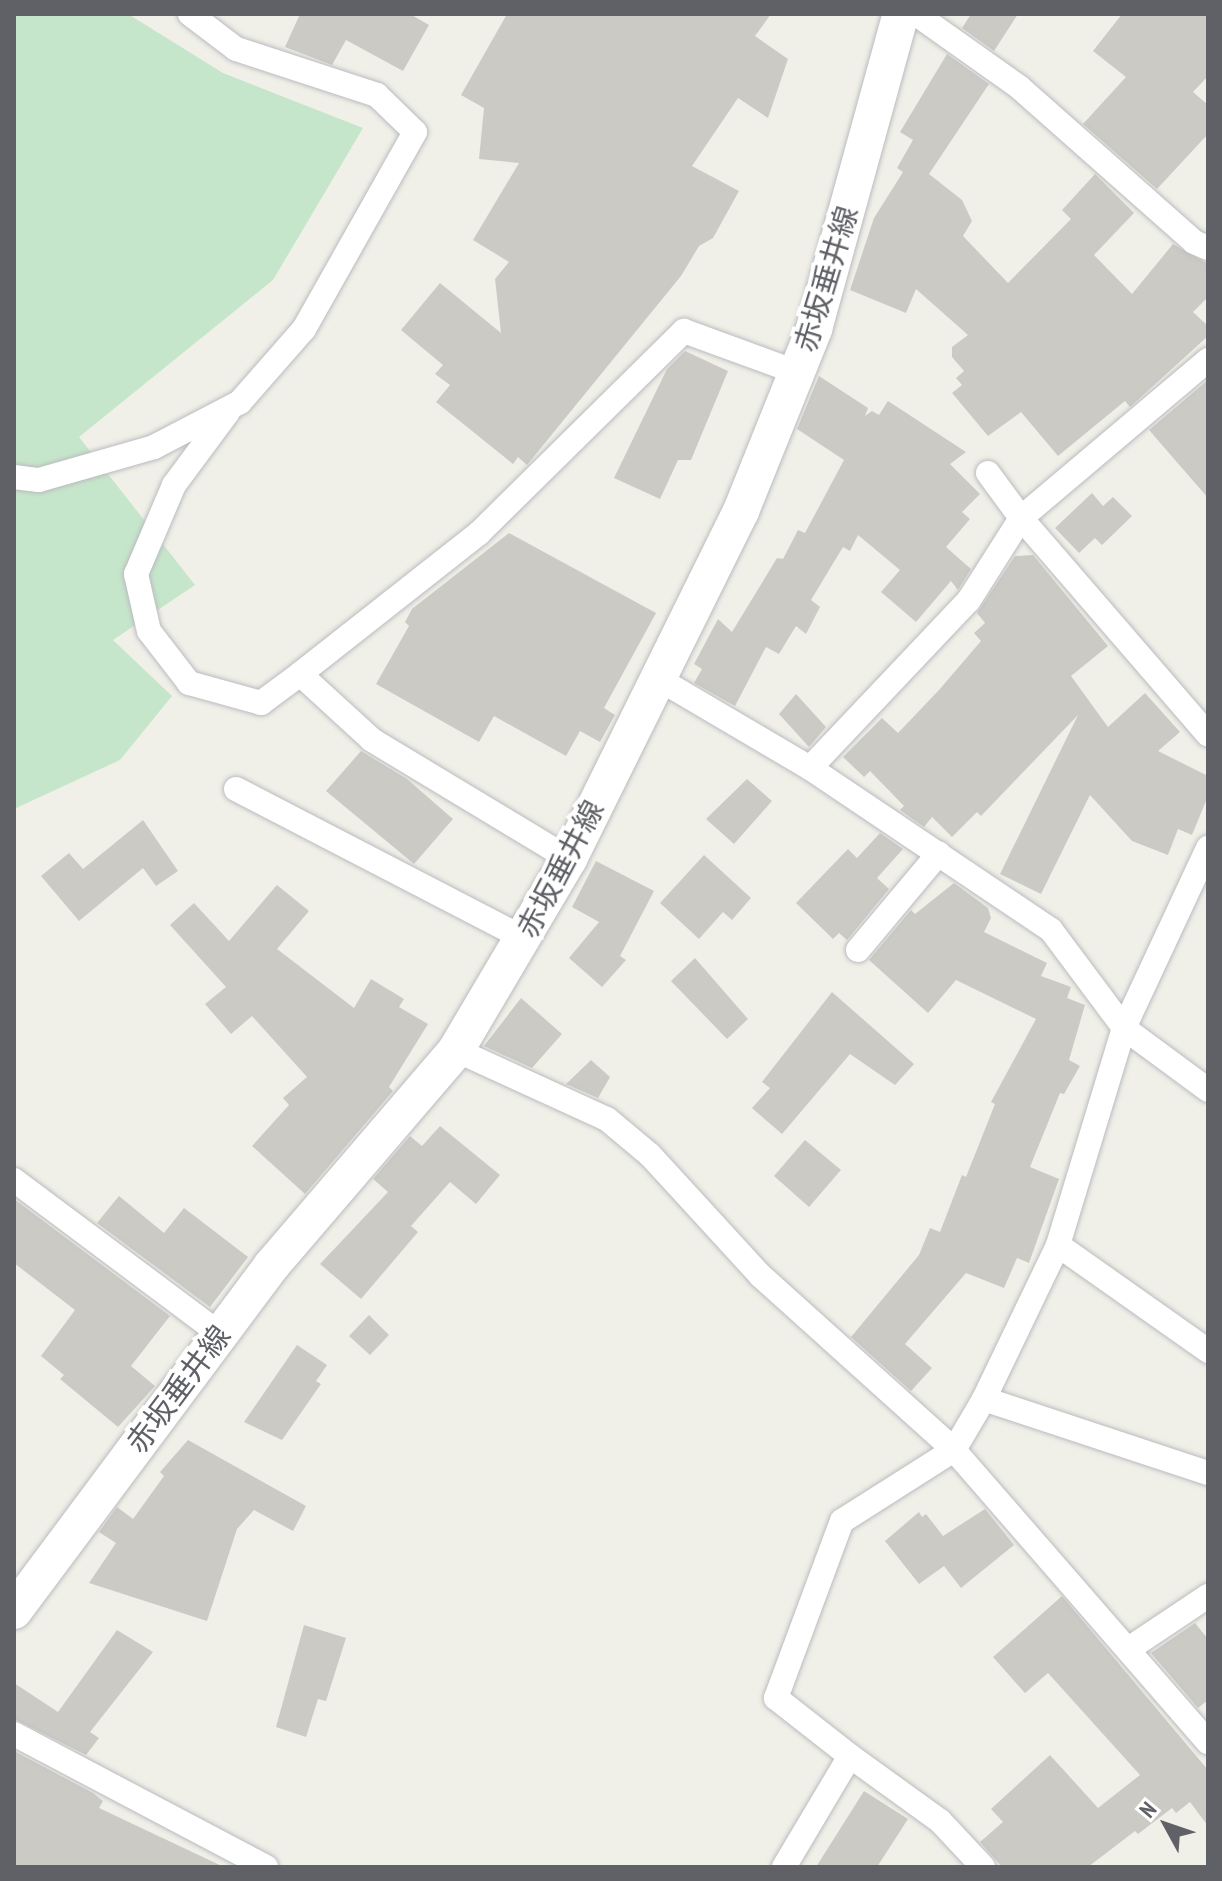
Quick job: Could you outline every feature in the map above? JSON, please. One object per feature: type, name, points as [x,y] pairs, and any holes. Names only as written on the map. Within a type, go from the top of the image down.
[{"type":"main road","name":"赤坂垂井線","points":[[14,1611],[272,1265],[456,1050],[569,859],[741,511],[814,329],[901,14]]},
{"type":"street","points":[[190,14],[236,49],[377,95],[415,132],[304,329],[232,406],[174,485],[136,574],[149,631],[189,683],[261,703],[479,533],[684,331],[796,372]]},
{"type":"street","points":[[916,14],[1019,87],[1194,242],[1208,248]]},
{"type":"street","points":[[810,768],[969,600],[1021,518],[1208,360]]},
{"type":"street","points":[[14,477],[39,480],[154,447],[232,406]]},
{"type":"street","points":[[988,473],[1021,518],[1208,735]]},
{"type":"street","points":[[300,674],[372,740],[569,859]]},
{"type":"street","points":[[657,678],[810,768],[1051,930],[1124,1028],[1208,1090]]},
{"type":"street","points":[[236,789],[524,938]]},
{"type":"street","points":[[983,1867],[940,1821],[776,1698],[842,1521],[954,1450],[984,1399],[1058,1245],[1124,1028],[1208,848]]},
{"type":"street","points":[[858,950],[939,853]]},
{"type":"street","points":[[456,1050],[607,1119],[650,1155],[761,1276],[954,1450],[1130,1648],[1208,1742]]},
{"type":"street","points":[[14,1180],[220,1334]]},
{"type":"street","points":[[1058,1245],[1208,1351]]},
{"type":"street","points":[[984,1399],[1208,1473]]},
{"type":"street","points":[[1130,1648],[1208,1596]]},
{"type":"street","points":[[14,1734],[266,1867]]},
{"type":"street","points":[[784,1867],[850,1756]]},
{"type":"green space","points":[[14,14],[128,14],[223,73],[363,128],[273,280],[79,437],[195,585],[113,640],[172,696],[120,760],[14,809]]},
{"type":"building","points":[[300,14],[410,14],[429,25],[403,71],[346,40],[332,65],[285,47]]},
{"type":"building","points":[[507,14],[771,14],[755,36],[788,59],[768,118],[738,98],[692,166],[739,191],[713,238],[699,246],[681,276],[527,465],[518,457],[513,464],[436,402],[450,385],[435,374],[443,365],[401,330],[440,283],[501,333],[495,279],[509,262],[473,240],[519,163],[479,159],[484,108],[461,95]]},
{"type":"building","points":[[971,14],[1018,14],[994,51],[962,28]]},
{"type":"building","points":[[1122,14],[1208,14],[1208,76],[1193,92],[1208,105],[1208,134],[1157,189],[1083,124],[1126,77],[1093,51]]},
{"type":"building","points":[[947,54],[989,84],[929,174],[962,200],[972,221],[963,236],[1008,283],[1071,219],[1062,210],[1095,174],[1134,213],[1094,255],[1132,294],[1173,244],[1208,264],[1208,297],[1193,312],[1208,326],[1208,336],[1130,407],[1125,401],[1058,456],[1021,412],[988,436],[952,393],[962,385],[956,378],[964,371],[952,357],[952,347],[968,335],[916,289],[906,313],[850,290],[874,218],[903,172],[897,168],[913,140],[900,132]]},
{"type":"building","points":[[685,351],[728,371],[691,460],[678,460],[660,499],[614,478],[667,369]]},
{"type":"building","points":[[819,376],[868,408],[865,416],[872,411],[879,415],[888,401],[966,452],[950,464],[980,494],[962,512],[970,519],[946,547],[971,569],[958,590],[951,581],[916,622],[881,592],[900,570],[858,535],[850,551],[843,547],[811,600],[820,607],[806,634],[796,626],[779,654],[766,647],[735,706],[694,683],[702,669],[694,664],[718,619],[732,632],[777,558],[783,559],[798,530],[805,533],[844,460],[797,429]]},
{"type":"building","points":[[1208,380],[1208,498],[1149,430]]},
{"type":"building","points":[[1092,493],[1103,506],[1113,497],[1132,516],[1102,545],[1095,538],[1079,553],[1055,528]]},
{"type":"building","points":[[509,533],[656,613],[604,708],[615,715],[600,742],[580,731],[566,756],[494,716],[479,742],[376,684],[409,626],[405,622],[412,609]]},
{"type":"building","points":[[1033,555],[1108,646],[1071,676],[1108,727],[1145,693],[1180,732],[1158,751],[1208,776],[1208,796],[1192,835],[1178,829],[1168,855],[1132,841],[1090,795],[1041,894],[1000,874],[1078,715],[981,816],[977,812],[952,837],[932,817],[924,827],[900,810],[904,806],[870,771],[864,777],[843,757],[882,718],[898,733],[939,690],[981,641],[974,633],[985,623],[977,613],[1015,556]]},
{"type":"building","points":[[796,694],[826,727],[809,747],[779,714]]},
{"type":"building","points":[[361,751],[407,779],[453,819],[414,864],[326,791]]},
{"type":"building","points":[[747,779],[772,801],[734,844],[706,819]]},
{"type":"building","points":[[143,820],[178,871],[156,886],[143,868],[79,921],[41,876],[69,853],[83,869]]},
{"type":"building","points":[[880,833],[903,849],[877,878],[889,889],[847,940],[839,933],[833,939],[796,903],[848,849],[857,858]]},
{"type":"building","points":[[704,855],[751,898],[732,920],[723,912],[699,939],[660,903]]},
{"type":"building","points":[[596,861],[654,891],[620,956],[626,960],[602,987],[569,958],[599,922],[572,907]]},
{"type":"building","points":[[954,883],[988,908],[991,918],[984,932],[1047,963],[1041,976],[1071,987],[1067,998],[1085,1005],[1069,1060],[1080,1066],[1064,1094],[1060,1093],[1030,1167],[1059,1179],[1029,1263],[1017,1258],[1004,1288],[966,1273],[905,1344],[932,1368],[911,1391],[851,1337],[919,1255],[930,1228],[940,1232],[995,1104],[991,1102],[1036,1019],[956,980],[928,1013],[869,960],[911,910],[915,914]]},
{"type":"building","points":[[277,885],[309,911],[277,949],[354,1008],[371,979],[404,999],[399,1007],[428,1024],[389,1087],[393,1091],[305,1194],[252,1146],[289,1105],[283,1098],[307,1077],[252,1016],[231,1034],[205,1004],[226,987],[170,925],[194,903],[229,941]]},
{"type":"building","points":[[695,958],[748,1019],[727,1039],[671,981]]},
{"type":"building","points":[[832,992],[914,1064],[895,1085],[850,1054],[782,1134],[752,1108],[770,1088],[762,1082]]},
{"type":"building","points":[[521,998],[562,1034],[532,1068],[484,1046]]},
{"type":"building","points":[[591,1060],[610,1077],[598,1098],[566,1084]]},
{"type":"building","points":[[440,1126],[500,1175],[476,1204],[450,1182],[411,1226],[418,1232],[361,1299],[320,1264],[388,1192],[373,1179],[410,1136],[422,1146]]},
{"type":"building","points":[[805,1140],[841,1170],[809,1207],[774,1176]]},
{"type":"building","points":[[119,1196],[164,1233],[184,1208],[248,1257],[210,1307],[97,1223]]},
{"type":"building","points":[[14,1199],[170,1316],[131,1366],[155,1386],[118,1427],[60,1379],[64,1375],[41,1356],[75,1310],[14,1263]]},
{"type":"building","points":[[369,1315],[389,1335],[370,1355],[349,1336]]},
{"type":"building","points":[[297,1345],[327,1365],[316,1381],[321,1384],[282,1440],[244,1422]]},
{"type":"building","points":[[188,1440],[306,1506],[293,1531],[254,1510],[237,1529],[207,1621],[89,1583],[116,1543],[99,1532],[117,1507],[133,1519],[164,1476],[160,1472]]},
{"type":"building","points":[[985,1509],[1014,1545],[961,1588],[944,1566],[919,1584],[885,1541],[919,1512],[922,1517],[926,1514],[943,1536]]},
{"type":"building","points":[[1062,1596],[1208,1770],[1208,1826],[1190,1802],[1176,1813],[1172,1808],[1138,1834],[1135,1831],[1088,1867],[1002,1867],[980,1842],[1003,1822],[991,1809],[1050,1755],[1098,1808],[1140,1775],[1048,1673],[1025,1693],[993,1657]]},
{"type":"building","points":[[1195,1623],[1208,1639],[1208,1700],[1198,1708],[1151,1653]]},
{"type":"building","points":[[304,1625],[346,1638],[326,1701],[318,1699],[306,1737],[276,1727]]},
{"type":"building","points":[[117,1630],[153,1652],[90,1732],[99,1738],[86,1755],[14,1719],[14,1683],[58,1712]]},
{"type":"building","points":[[14,1751],[93,1793],[103,1801],[99,1808],[224,1867],[14,1867]]},
{"type":"building","points":[[864,1791],[908,1819],[877,1867],[816,1867]]}]
